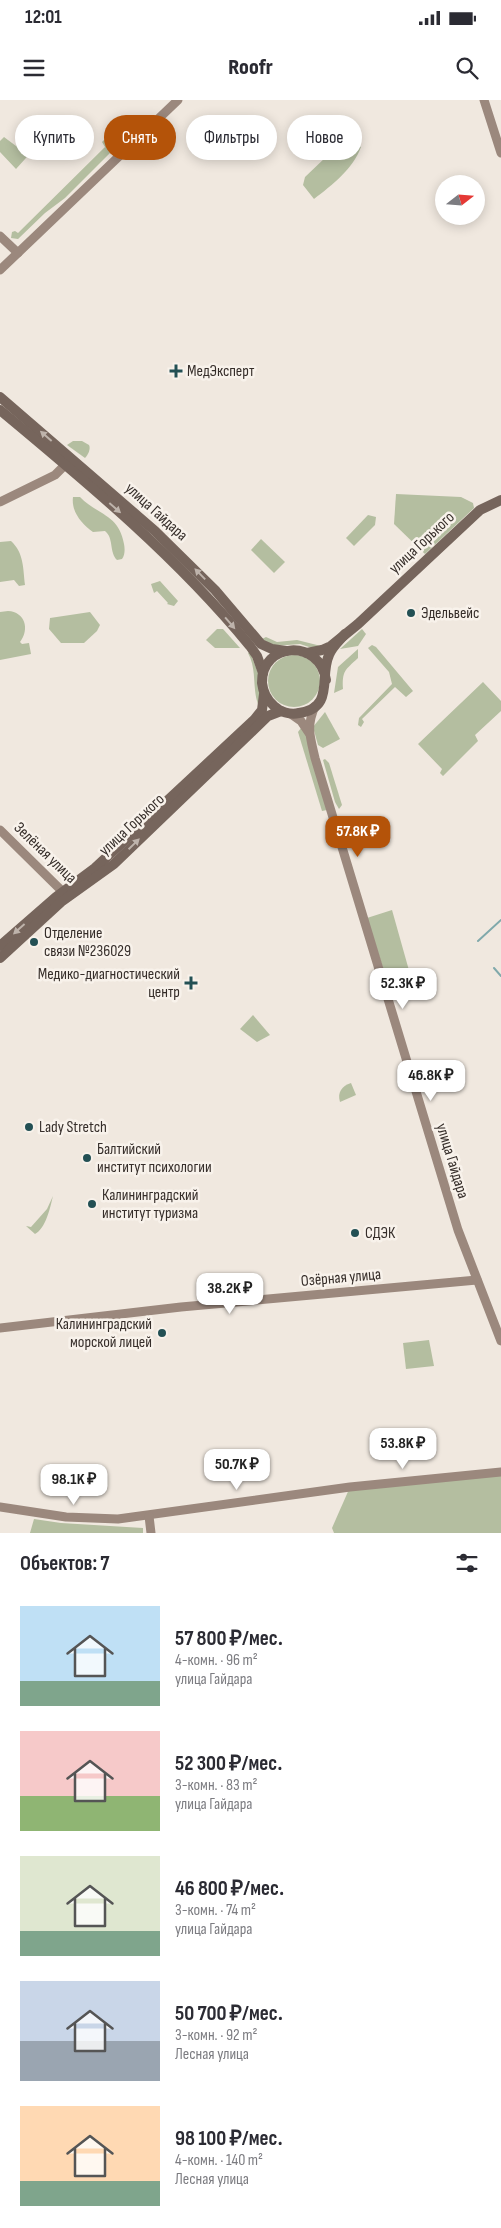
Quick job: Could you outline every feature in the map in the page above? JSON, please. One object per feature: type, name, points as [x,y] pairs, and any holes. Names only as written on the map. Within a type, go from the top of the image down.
[{"type":"main road","name":"улица Гайдара","points":[[0,397],[142,518],[209,584],[261,644],[272,649],[286,651]]},
{"type":"main road","name":"улица Гайдара","points":[[0,410],[152,540],[192,580],[254,651],[264,672]]},
{"type":"main road","name":"улица Горького","points":[[286,651],[294,650],[307,653],[328,648],[480,510],[501,500]]},
{"type":"main road","name":"улица Горького","points":[[0,946],[66,894],[114,864],[268,716],[286,712],[306,712],[315,706],[323,695],[328,656],[345,634]]},
{"type":"main road","points":[[264,672],[273,658],[286,651]]},
{"type":"main road","points":[[307,653],[320,664],[326,680]]},
{"type":"main road","name":"улица Горького","points":[[0,958],[66,894],[254,720],[262,710],[264,672]]},
{"type":"main road","points":[[264,694],[269,702],[286,712]]},
{"type":"street","points":[[0,270],[178,100]]},
{"type":"street","points":[[484,100],[501,153]]},
{"type":"street","points":[[0,236],[18,253]]},
{"type":"street","points":[[0,502],[56,474],[64,466]]},
{"type":"street","name":"улица Гайдара","points":[[315,706],[309,721],[309,733],[449,1202],[501,1342]]},
{"type":"street","name":"улица Гайдара","points":[[286,712],[301,722],[309,733]]},
{"type":"street","name":"Зелёная улица","points":[[0,830],[66,894]]},
{"type":"street","name":"Озёрная улица","points":[[0,1328],[172,1308],[477,1280]]},
{"type":"street","points":[[0,1507],[96,1520],[149,1516],[350,1487],[501,1472]]},
{"type":"street","points":[[149,1516],[151,1533]]},
{"type":"green space","points":[[4,137],[15,145],[15,160],[24,160],[16,169],[0,152],[0,141]]},
{"type":"green space","points":[[104,148],[104,159],[65,198],[45,213],[18,239],[11,238],[12,232],[18,233],[94,160]]},
{"type":"green space","points":[[323,160],[354,160],[341,176],[314,199],[303,185],[305,177]]},
{"type":"green space","points":[[73,441],[82,441],[89,445],[89,452],[85,458],[67,445]]},
{"type":"green space","points":[[396,494],[461,497],[473,503],[474,508],[425,554],[394,524]]},
{"type":"green space","points":[[73,497],[80,497],[106,516],[117,527],[124,546],[122,559],[117,560],[115,557],[110,537],[105,531],[93,532],[81,521],[74,508]]},
{"type":"green space","points":[[368,515],[376,517],[375,525],[354,546],[346,538]]},
{"type":"green space","points":[[261,539],[285,562],[274,573],[251,550]]},
{"type":"green space","points":[[11,541],[21,556],[25,585],[19,586],[14,580],[0,582],[0,542]]},
{"type":"green space","points":[[160,581],[178,601],[174,606],[167,604],[157,591],[154,593],[151,584]]},
{"type":"green space","points":[[8,611],[18,614],[22,618],[25,632],[20,642],[22,644],[29,643],[31,654],[0,660],[0,612]]},
{"type":"green space","points":[[90,612],[100,625],[97,631],[84,643],[61,643],[49,629],[50,618]]},
{"type":"green space","points":[[217,629],[223,629],[240,648],[215,648],[206,640]]},
{"type":"green space","points":[[362,629],[366,634],[358,646],[340,649]]},
{"type":"green space","points":[[266,637],[277,642],[297,640],[321,646],[315,649],[300,644],[275,646],[262,639]]},
{"type":"green space","points":[[372,645],[376,647],[413,691],[406,697],[395,687],[362,719],[364,722],[361,727],[358,725],[359,718],[392,684],[389,672],[368,648]]},
{"type":"green space","points":[[358,649],[358,658],[347,668],[344,674],[343,689],[334,693],[338,667]]},
{"type":"green space","points":[[250,652],[258,673],[260,703],[258,704],[253,665],[248,653]]},
{"type":"green space","points":[[289,655],[299,655],[313,662],[320,676],[320,686],[313,700],[299,707],[289,707],[279,703],[272,696],[268,686],[268,676],[272,666],[279,659]]},
{"type":"green space","points":[[483,682],[501,701],[501,711],[475,735],[478,741],[443,776],[440,773],[442,769],[418,744]]},
{"type":"green space","points":[[325,712],[340,739],[323,748],[318,745],[313,727]]},
{"type":"green space","points":[[301,728],[305,731],[327,810],[322,811],[298,732]]},
{"type":"green space","points":[[325,759],[329,763],[342,805],[339,809],[335,802],[323,760]]},
{"type":"green space","points":[[392,910],[412,981],[389,987],[367,918]]},
{"type":"green space","points":[[253,1015],[270,1035],[257,1042],[240,1029]]},
{"type":"green space","points":[[351,1083],[356,1095],[340,1102],[339,1095],[341,1090]]},
{"type":"green space","points":[[53,1196],[45,1223],[35,1234],[26,1226],[31,1227],[47,1209]]},
{"type":"green space","points":[[429,1340],[434,1366],[406,1369],[403,1343]]},
{"type":"green space","points":[[501,1472],[501,1533],[334,1533],[332,1528],[350,1487]]},
{"type":"green space","points":[[34,1519],[61,1523],[143,1528],[143,1533],[30,1533]]},
{"type":"waterway","points":[[478,941],[501,920]]},
{"type":"waterway","points":[[494,968],[501,976]]},
{"type":"place","name":"МедЭксперт","points":[[176,371]]},
{"type":"place","name":"Эдельвейс","points":[[411,613]]},
{"type":"place","name":"Отделение связи №236029","points":[[34,942]]},
{"type":"place","name":"Медико-диагностический центр","points":[[191,983]]},
{"type":"place","name":"Lady Stretch","points":[[29,1127]]},
{"type":"place","name":"Балтийский институт психологии","points":[[87,1158]]},
{"type":"place","name":"Калининградский институт туризма","points":[[92,1204]]},
{"type":"place","name":"СДЭК","points":[[355,1233]]},
{"type":"place","name":"Калининградский морской лицей","points":[[162,1333]]}]
